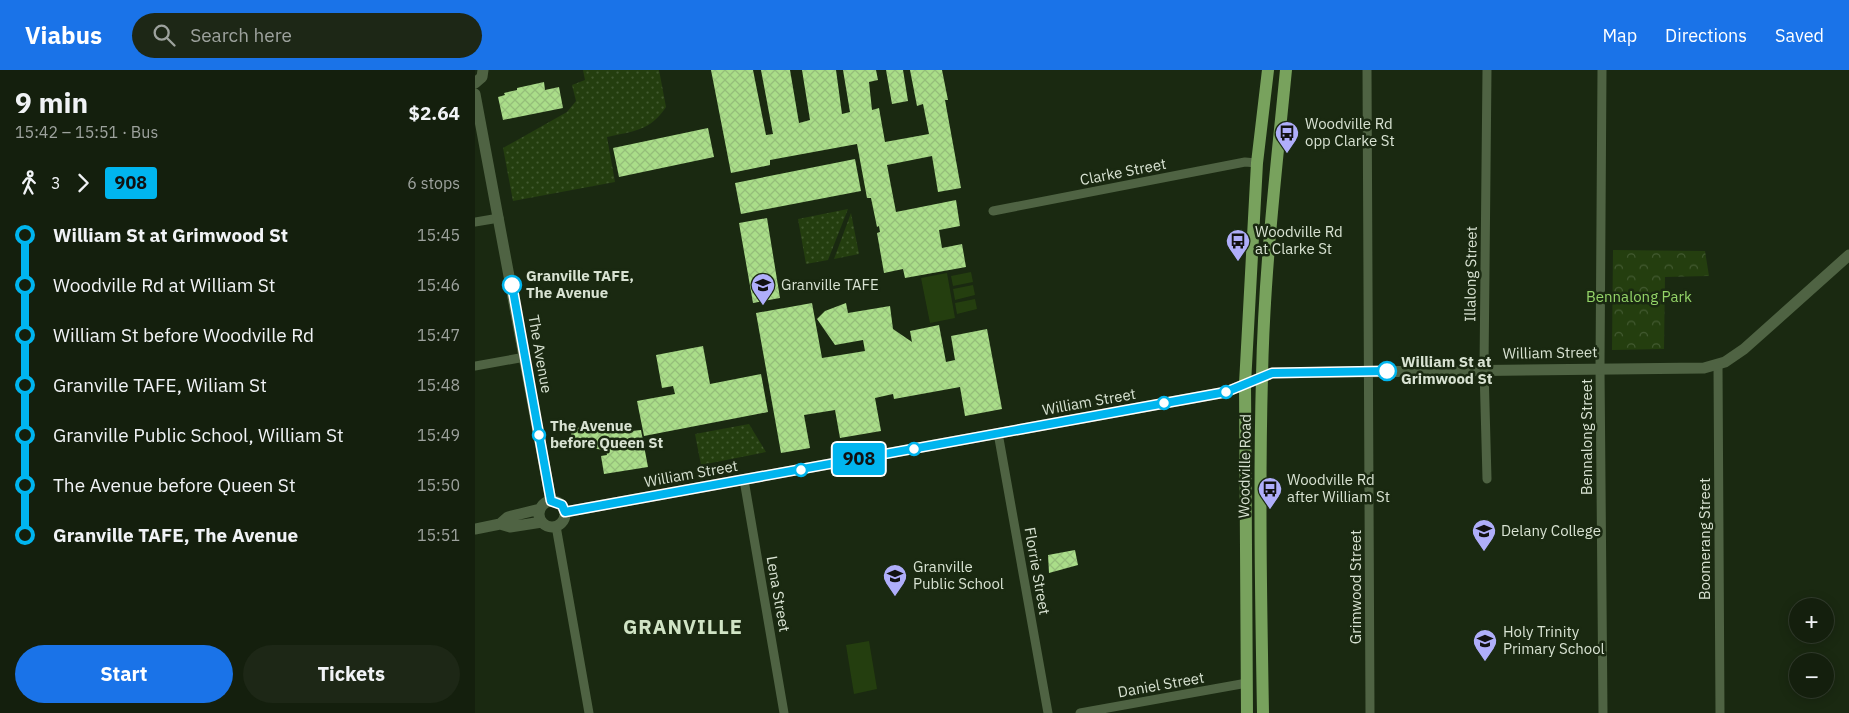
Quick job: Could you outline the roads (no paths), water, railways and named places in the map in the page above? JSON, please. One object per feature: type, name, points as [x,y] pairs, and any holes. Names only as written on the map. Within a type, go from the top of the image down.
[{"type":"main road","name":"Woodville Road","points":[[1247,713],[1245,384],[1257,163],[1268,70]]},
{"type":"main road","name":"Woodville Road","points":[[1263,713],[1260,496],[1263,444],[1262,376],[1275,183],[1285,70]]},
{"type":"street","points":[[475,84],[482,77],[483,70]]},
{"type":"street","name":"Grimwood Street","points":[[1367,70],[1371,713]]},
{"type":"street","name":"Illalong Street","points":[[1487,70],[1484,369],[1487,479]]},
{"type":"street","name":"Bennalong Street","points":[[1602,70],[1600,368],[1603,713]]},
{"type":"street","name":"The Avenue","points":[[475,94],[551,501]]},
{"type":"street","name":"Clarke Street","points":[[993,211],[1245,162],[1257,163]]},
{"type":"street","points":[[475,222],[499,218]]},
{"type":"street","name":"William Street","points":[[565,512],[1226,392],[1272,373],[1484,369],[1704,368],[1718,365],[1744,349],[1849,255]]},
{"type":"street","points":[[475,366],[525,357]]},
{"type":"street","name":"Boomerang Street","points":[[1718,365],[1720,713]]},
{"type":"street","name":"Florrie Street","points":[[998,433],[1048,713]]},
{"type":"street","name":"Lena Street","points":[[744,480],[784,713]]},
{"type":"street","points":[[500,524],[508,517],[540,509],[547,502],[551,501],[562,505],[565,512],[562,522],[556,526],[547,526],[542,522],[540,509]]},
{"type":"street","points":[[475,529],[500,524],[510,527],[542,522]]},
{"type":"street","points":[[556,526],[589,713]]},
{"type":"street","name":"Daniel Street","points":[[1080,713],[1247,683]]},
{"type":"place","name":"Woodville Rd opp Clarke St","points":[[1287,154]]},
{"type":"place","name":"Woodville Rd at Clarke St","points":[[1238,262]]},
{"type":"place","name":"Granville TAFE, The Avenue","points":[[512,285]]},
{"type":"place","name":"Granville TAFE","points":[[763,306]]},
{"type":"place","name":"William St at Grimwood St","points":[[1387,371]]},
{"type":"place","name":"The Avenue before Queen St","points":[[539,435]]},
{"type":"place","name":"Woodville Rd after William St","points":[[1270,510]]},
{"type":"place","name":"Delany College","points":[[1484,552]]},
{"type":"place","name":"Granville Public School","points":[[895,597]]},
{"type":"place","name":"Holy Trinity Primary School","points":[[1485,662]]},
{"type":"district","name":"GRANVILLE","points":[[683,627]]},
{"type":"park label","name":"Bennalong Park","points":[[1639,297]]}]
